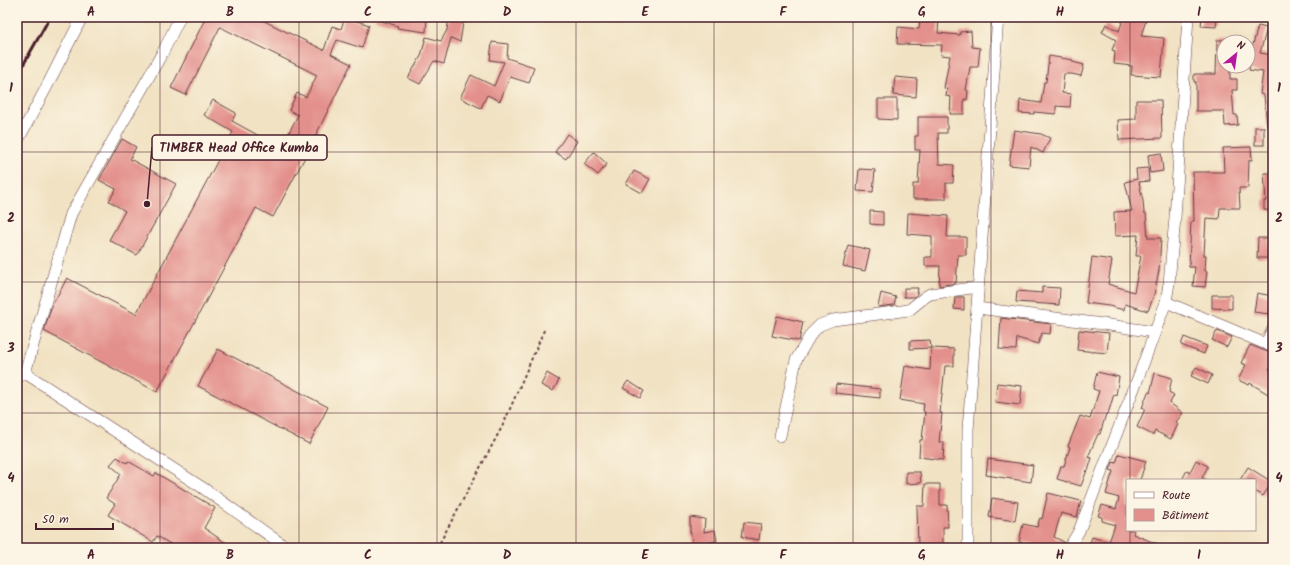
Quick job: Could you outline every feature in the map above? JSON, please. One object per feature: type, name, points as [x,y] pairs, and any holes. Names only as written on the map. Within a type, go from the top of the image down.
[{"type":"street","points":[[17,142],[82,17]]},
{"type":"street","points":[[180,17],[164,50],[71,214],[21,376],[203,488],[288,548]]},
{"type":"street","points":[[968,548],[968,430],[998,17]]},
{"type":"street","points":[[1069,548],[1079,530],[1166,302],[1175,218],[1188,17]]},
{"type":"street","points":[[780,436],[796,360],[811,334],[820,325],[832,320],[909,310],[930,294],[978,288]]},
{"type":"street","points":[[1166,302],[1270,345],[1273,329]]},
{"type":"street","points":[[977,308],[1154,332]]},
{"type":"path","points":[[437,548],[503,425],[545,328]]},
{"type":"building","points":[[206,17],[256,17],[324,50],[332,26],[341,29],[345,17],[369,25],[362,48],[337,40],[331,54],[351,64],[303,161],[273,217],[256,208],[157,392],[44,331],[51,308],[67,278],[136,314],[233,132],[204,115],[213,100],[236,113],[232,121],[281,148],[298,115],[289,110],[297,93],[306,97],[317,75],[220,27],[186,95],[171,88]]},
{"type":"building","points":[[375,17],[427,17],[426,32],[397,28],[398,26],[375,19]]},
{"type":"building","points":[[449,17],[464,17],[460,42],[451,38],[444,64],[434,61],[420,84],[408,78],[421,56],[426,37],[441,41],[447,30]]},
{"type":"building","points":[[920,17],[939,17],[938,33],[960,35],[960,32],[971,31],[972,47],[980,48],[978,67],[970,67],[966,90],[968,91],[967,100],[964,99],[964,114],[950,114],[951,97],[946,96],[947,89],[944,88],[950,56],[941,55],[942,45],[897,44],[898,27],[919,29]]},
{"type":"building","points":[[1124,17],[1147,17],[1141,36],[1164,38],[1161,77],[1131,75],[1132,66],[1114,64],[1115,51],[1112,50],[1116,40],[1102,32],[1106,24],[1119,31]]},
{"type":"building","points":[[1202,17],[1217,17],[1216,27],[1201,26]]},
{"type":"building","points":[[1258,26],[1267,28],[1260,53],[1273,55],[1273,126],[1267,127],[1264,95],[1260,94],[1263,72],[1256,71],[1256,34]]},
{"type":"building","points":[[492,42],[508,44],[507,58],[534,67],[529,83],[510,77],[500,101],[487,95],[481,108],[460,98],[471,75],[494,86],[504,62],[490,60]]},
{"type":"building","points":[[1049,56],[1073,60],[1073,62],[1084,65],[1081,76],[1064,74],[1062,93],[1071,94],[1070,107],[1056,106],[1056,114],[1034,112],[1034,114],[1019,113],[1020,100],[1041,103],[1044,82],[1046,82]]},
{"type":"building","points":[[1194,74],[1230,74],[1230,79],[1237,79],[1237,90],[1232,90],[1234,115],[1237,115],[1238,125],[1225,126],[1224,111],[1196,111],[1196,82],[1194,82]]},
{"type":"building","points":[[895,77],[917,79],[916,97],[893,95]]},
{"type":"building","points":[[878,99],[897,99],[897,120],[878,119]]},
{"type":"building","points":[[1136,100],[1161,100],[1162,138],[1119,140],[1118,120],[1136,119]]},
{"type":"building","points":[[918,117],[947,117],[947,133],[938,133],[939,164],[954,165],[953,183],[946,183],[946,199],[913,199],[913,184],[918,184],[920,150],[915,150],[915,136],[918,136]]},
{"type":"building","points":[[1255,127],[1264,127],[1264,145],[1255,145]]},
{"type":"building","points":[[1014,130],[1041,134],[1050,138],[1043,153],[1031,147],[1029,167],[1009,165]]},
{"type":"building","points":[[567,134],[577,141],[566,159],[555,152]]},
{"type":"building","points":[[122,139],[136,147],[130,159],[176,184],[137,255],[109,240],[125,211],[109,201],[116,189],[99,180]]},
{"type":"building","points":[[1251,147],[1252,160],[1249,160],[1248,188],[1239,188],[1240,208],[1220,208],[1219,219],[1206,218],[1204,255],[1206,255],[1205,271],[1207,271],[1205,287],[1193,286],[1195,267],[1189,267],[1191,221],[1194,221],[1193,172],[1224,172],[1223,148]]},
{"type":"building","points":[[594,152],[607,164],[598,175],[584,164]]},
{"type":"building","points":[[1161,153],[1163,171],[1150,173],[1148,155]]},
{"type":"building","points":[[1148,168],[1149,181],[1139,182],[1144,213],[1146,213],[1148,238],[1161,238],[1159,270],[1154,295],[1148,311],[1125,304],[1124,310],[1109,306],[1086,303],[1092,257],[1112,260],[1108,284],[1134,292],[1141,256],[1136,256],[1138,235],[1115,236],[1114,212],[1132,211],[1125,182],[1137,179],[1136,169]]},
{"type":"building","points":[[859,169],[875,170],[873,192],[857,191]]},
{"type":"building","points":[[634,171],[650,179],[642,193],[626,184]]},
{"type":"building","points":[[1264,173],[1273,173],[1273,211],[1264,210],[1264,201],[1266,201]]},
{"type":"building","points":[[870,211],[883,212],[883,225],[870,224]]},
{"type":"building","points":[[908,213],[948,216],[947,237],[966,237],[966,255],[958,255],[956,283],[939,286],[940,266],[925,266],[925,257],[932,257],[932,236],[907,234]]},
{"type":"building","points":[[1258,238],[1270,238],[1269,258],[1257,258]]},
{"type":"building","points":[[848,245],[870,250],[865,271],[843,266]]},
{"type":"building","points":[[1042,287],[1060,288],[1059,305],[1016,302],[1017,291],[1042,293]]},
{"type":"building","points":[[904,288],[918,288],[917,294],[914,297],[904,297]]},
{"type":"building","points":[[881,293],[896,297],[894,305],[878,307]]},
{"type":"building","points":[[1257,293],[1272,296],[1269,314],[1254,312]]},
{"type":"building","points":[[1212,295],[1232,295],[1232,309],[1212,308]]},
{"type":"building","points":[[955,297],[964,297],[964,310],[954,309]]},
{"type":"building","points":[[777,316],[803,322],[799,341],[772,336]]},
{"type":"building","points":[[1001,318],[1051,324],[1050,334],[1042,333],[1038,344],[1017,338],[1016,350],[999,349]]},
{"type":"building","points":[[1079,330],[1109,333],[1107,353],[1077,350]]},
{"type":"building","points":[[1217,331],[1232,337],[1227,347],[1212,340]]},
{"type":"building","points":[[1184,337],[1207,346],[1204,354],[1181,345]]},
{"type":"building","points":[[930,340],[931,348],[910,349],[910,341]]},
{"type":"building","points":[[1250,345],[1273,354],[1273,363],[1269,369],[1273,371],[1273,397],[1250,383],[1249,385],[1238,380],[1246,365],[1241,363]]},
{"type":"building","points":[[931,348],[954,349],[954,366],[945,366],[940,413],[942,413],[939,442],[944,442],[943,460],[919,457],[920,440],[922,440],[925,412],[923,411],[924,404],[900,400],[905,366],[930,370]]},
{"type":"building","points":[[218,349],[328,407],[309,444],[198,386]]},
{"type":"building","points":[[1196,367],[1212,375],[1208,384],[1191,376]]},
{"type":"building","points":[[1097,372],[1119,377],[1116,395],[1114,394],[1100,434],[1098,434],[1088,457],[1092,458],[1081,486],[1057,479],[1061,466],[1064,466],[1070,447],[1068,446],[1080,416],[1090,419],[1099,391],[1093,389]]},
{"type":"building","points":[[547,373],[559,380],[553,391],[541,385]]},
{"type":"building","points":[[1155,373],[1172,378],[1169,392],[1174,395],[1170,403],[1183,413],[1176,422],[1178,424],[1171,439],[1155,431],[1153,435],[1137,427],[1145,409],[1142,408],[1148,392],[1150,393]]},
{"type":"building","points":[[628,381],[644,391],[640,398],[623,388]]},
{"type":"building","points":[[997,383],[1022,386],[1020,405],[995,402]]},
{"type":"building","points":[[836,384],[880,389],[880,398],[835,393]]},
{"type":"building","points":[[1119,454],[1146,461],[1140,479],[1126,479],[1126,531],[1134,531],[1133,534],[1167,548],[1088,548],[1092,537],[1109,542],[1115,525],[1102,521],[1102,517],[1098,516],[1102,505],[1116,509],[1119,498],[1106,494],[1113,471],[1110,470],[1113,462],[1116,463]]},
{"type":"building","points":[[117,457],[127,463],[128,461],[154,476],[156,473],[215,508],[204,528],[233,548],[177,548],[157,536],[153,542],[108,515],[115,504],[106,498],[121,474],[110,465]]},
{"type":"building","points":[[988,459],[1033,465],[1031,482],[986,475]]},
{"type":"building","points":[[1196,460],[1208,466],[1202,478],[1204,479],[1182,479],[1187,470],[1190,472]]},
{"type":"building","points":[[1248,467],[1272,482],[1263,496],[1256,492],[1256,479],[1241,479]]},
{"type":"building","points":[[906,472],[920,472],[921,483],[906,484]]},
{"type":"building","points":[[925,484],[940,484],[940,505],[947,505],[948,527],[943,527],[943,548],[918,548],[917,506],[924,506]]},
{"type":"building","points":[[1048,493],[1081,501],[1077,517],[1061,513],[1054,537],[1064,542],[1062,548],[1042,548],[1043,545],[1019,542],[1023,524],[1037,527],[1040,518],[1042,519]]},
{"type":"building","points":[[992,498],[1018,502],[1015,521],[989,517]]},
{"type":"building","points":[[690,517],[705,519],[704,532],[715,530],[717,541],[693,545],[690,530]]},
{"type":"building","points":[[744,522],[761,524],[759,540],[742,537]]},
{"type":"railway","points":[[17,76],[50,17]]},
{"type":"place","name":"TIMBER Head Office Kumba","points":[[147,204]]}]
